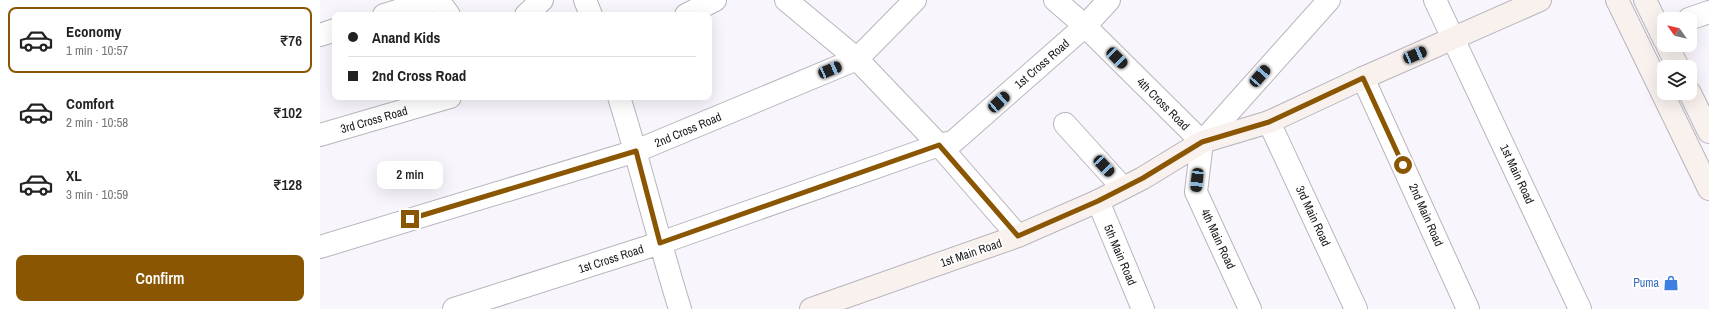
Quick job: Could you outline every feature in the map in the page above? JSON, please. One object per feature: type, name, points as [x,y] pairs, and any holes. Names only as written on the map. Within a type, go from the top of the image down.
[{"type":"street","points":[[394,12],[433,0]]},
{"type":"street","points":[[438,0],[448,12]]},
{"type":"street","points":[[529,12],[542,0]]},
{"type":"street","points":[[585,0],[590,12]]},
{"type":"street","points":[[692,12],[715,0]]},
{"type":"street","points":[[786,0],[857,59],[939,145],[1018,236]]},
{"type":"street","name":"2nd Cross Road","points":[[320,247],[636,151],[857,59],[915,0]]},
{"type":"street","name":"4th Cross Road","points":[[1055,0],[1085,26],[1202,142]]},
{"type":"street","name":"1st Cross Road","points":[[454,309],[660,243],[939,145],[953,142],[1085,26],[1109,0]]},
{"type":"street","points":[[1202,142],[1329,0]]},
{"type":"street","points":[[1435,0],[1454,38]]},
{"type":"street","name":"1st Main Road","points":[[811,309],[1018,236],[1098,201],[1143,178],[1202,142],[1269,122],[1363,78],[1540,0]]},
{"type":"street","points":[[1617,0],[1709,189]]},
{"type":"street","points":[[1645,0],[1657,22]]},
{"type":"street","points":[[1697,16],[1709,12]]},
{"type":"street","points":[[320,35],[332,31]]},
{"type":"street","name":"1st Main Road","points":[[1454,38],[1580,309]]},
{"type":"street","name":"2nd Main Road","points":[[1363,78],[1468,309]]},
{"type":"street","name":"3rd Cross Road","points":[[320,135],[440,100]]},
{"type":"street","points":[[620,100],[636,151],[660,243],[680,309]]},
{"type":"street","points":[[1693,100],[1709,132]]},
{"type":"street","name":"3rd Main Road","points":[[1269,122],[1356,309]]},
{"type":"street","points":[[1065,124],[1123,188]]},
{"type":"street","name":"4th Main Road","points":[[1202,142],[1196,192],[1250,309]]},
{"type":"street","name":"5th Main Road","points":[[1098,201],[1143,309]]},
{"type":"place","name":"Puma","points":[[1671,283]]},
{"type":"route","points":[[410,219],[636,151],[660,243],[939,145],[1018,236],[1098,201],[1143,178],[1202,142],[1269,122],[1363,78],[1403,165]]}]
